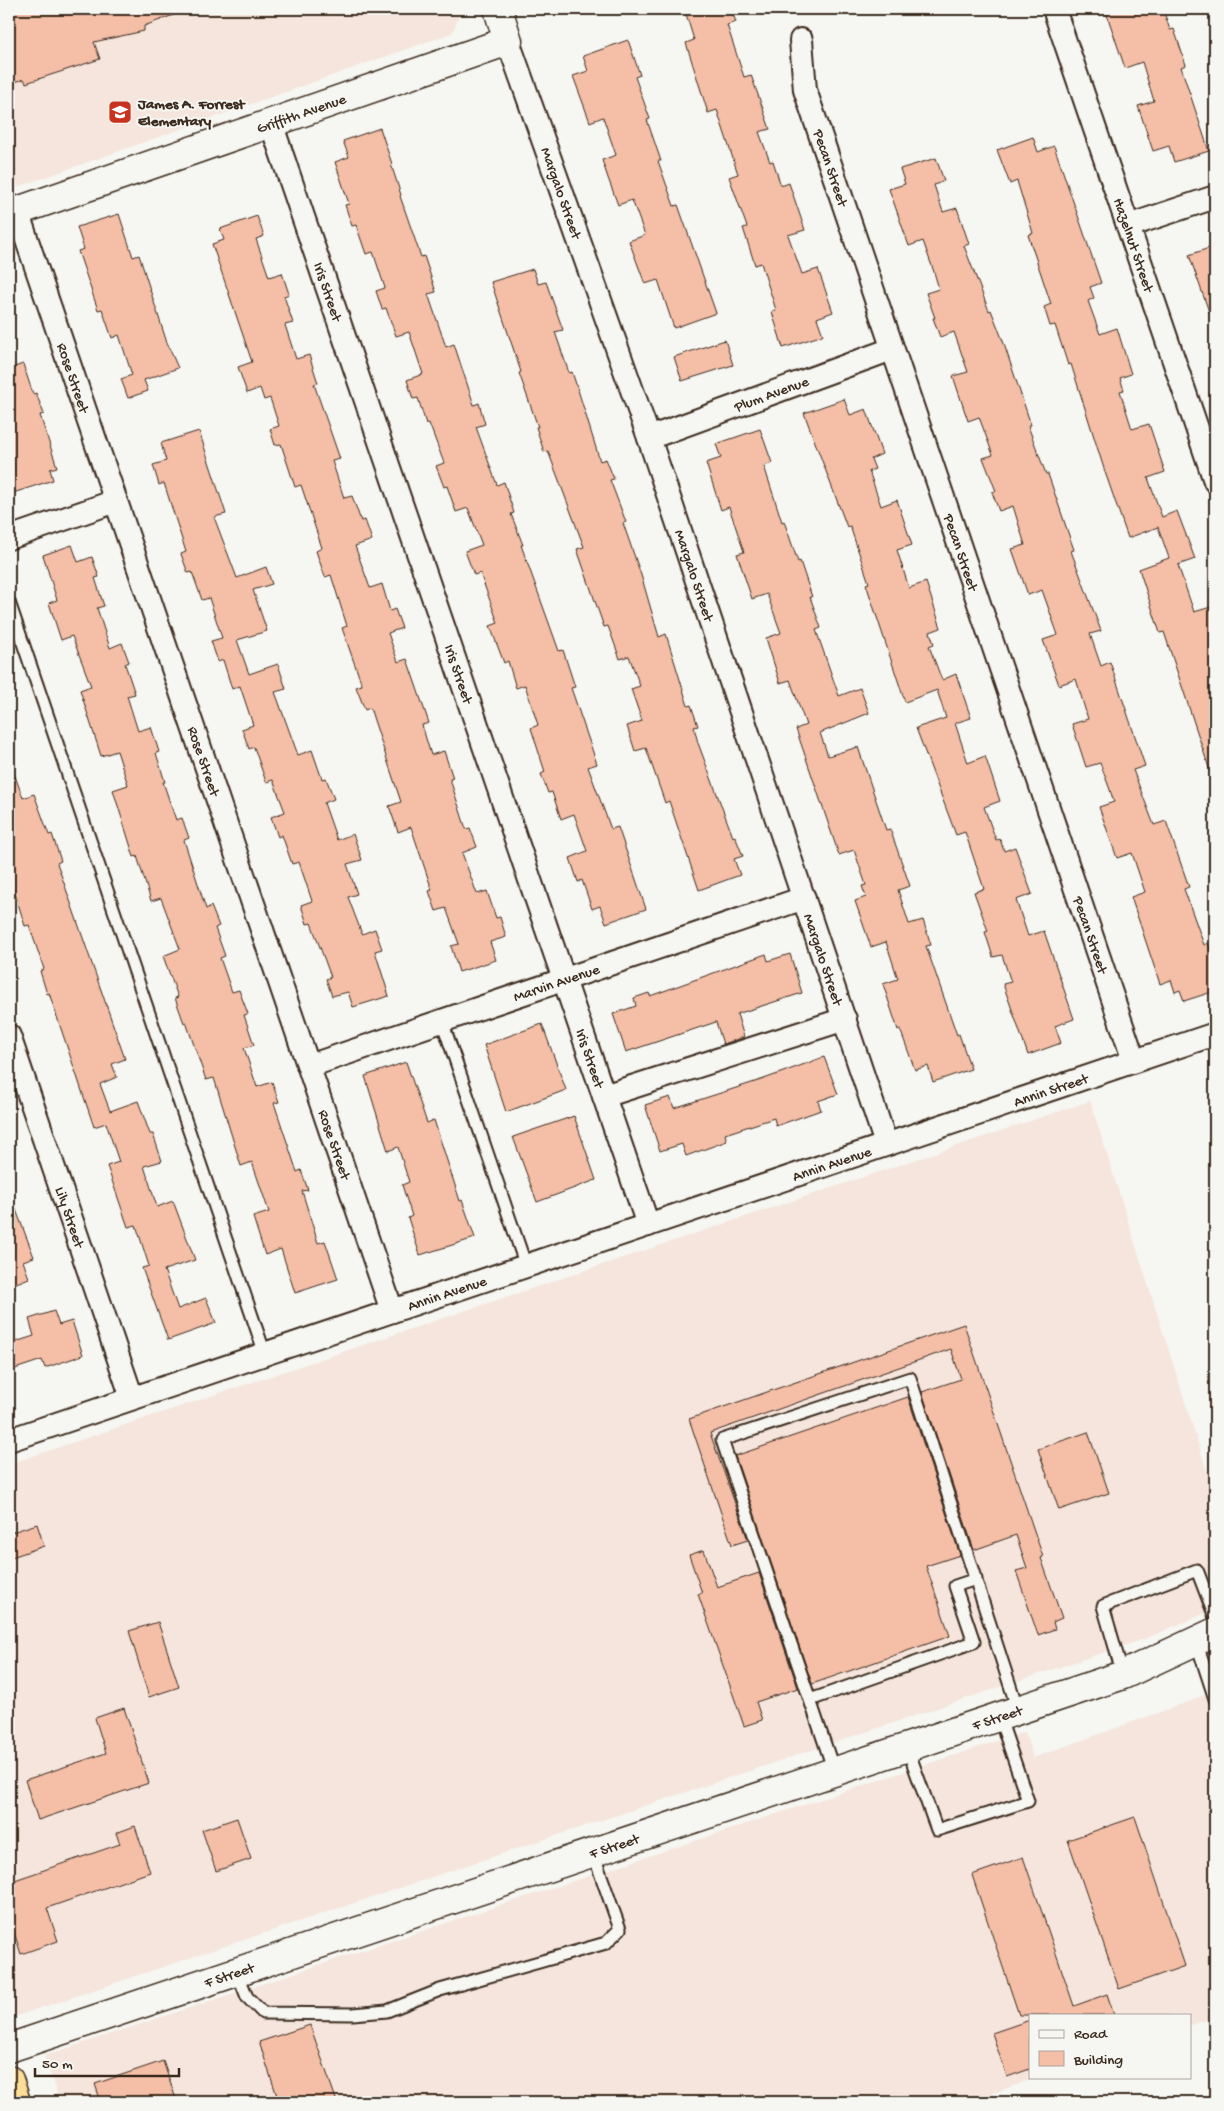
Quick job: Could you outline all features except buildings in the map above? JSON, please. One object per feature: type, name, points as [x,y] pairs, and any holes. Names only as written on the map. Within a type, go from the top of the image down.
[{"type":"highway","points":[[9,2080],[16,2102]]},
{"type":"street","name":"Margalo Street","points":[[498,9],[650,438],[886,1144]]},
{"type":"street","name":"Hazelnut Street","points":[[1054,9],[1215,480]]},
{"type":"street","name":"Pecan Street","points":[[801,40],[805,90],[1134,1061]]},
{"type":"street","name":"Griffith Avenue","points":[[13,213],[508,41]]},
{"type":"street","name":"Iris Street","points":[[271,123],[648,1225]]},
{"type":"street","points":[[1128,226],[1215,196]]},
{"type":"street","name":"Rose Street","points":[[13,213],[116,501],[392,1311]]},
{"type":"street","name":"Plum Avenue","points":[[650,438],[892,349]]},
{"type":"street","points":[[9,538],[116,501]]},
{"type":"street","name":"Marvin Avenue","points":[[309,1066],[804,898]]},
{"type":"street","points":[[604,1096],[844,1019]]},
{"type":"street","name":"Annin Street","points":[[886,1144],[1215,1034]]},
{"type":"street","name":"Lily Street","points":[[9,1036],[132,1398]]},
{"type":"street","name":"Annin Avenue","points":[[9,1440],[886,1144]]},
{"type":"street","name":"F Street","points":[[9,2048],[1123,1674],[1206,1637]]},
{"type":"lane","points":[[9,602],[265,1354]]},
{"type":"lane","points":[[442,1021],[526,1266]]},
{"type":"lane","points":[[834,1772],[722,1440],[910,1378],[976,1579],[1009,1713],[1028,1801],[936,1830],[907,1747]]},
{"type":"lane","points":[[1123,1674],[1103,1606],[1197,1570],[1215,1617]]},
{"type":"lane","points":[[810,1700],[974,1642],[955,1586],[976,1579]]},
{"type":"lane","points":[[1206,1637],[1215,1699]]},
{"type":"lane","points":[[237,1972],[247,1997],[263,2013],[353,2014],[387,2011],[440,1990],[606,1943],[620,1929],[593,1853]]},
{"type":"shaded area","name":"James A. Forrest Elementary","points":[[9,9],[459,9],[458,19],[452,33],[9,190]]},
{"type":"shaded area","points":[[1090,1101],[1215,1497],[1215,1609],[1147,1638],[16,2016],[9,1994],[9,1464]]},
{"type":"shaded area","points":[[1215,1690],[1215,2017],[1192,2024],[1192,2014],[1029,2014],[1029,2078],[1036,2078],[967,2102],[60,2102],[44,2056],[1025,1732],[1033,1758],[1191,1701]]},
{"type":"place","name":"James A. Forrest Elementary","points":[[120,112]]}]
